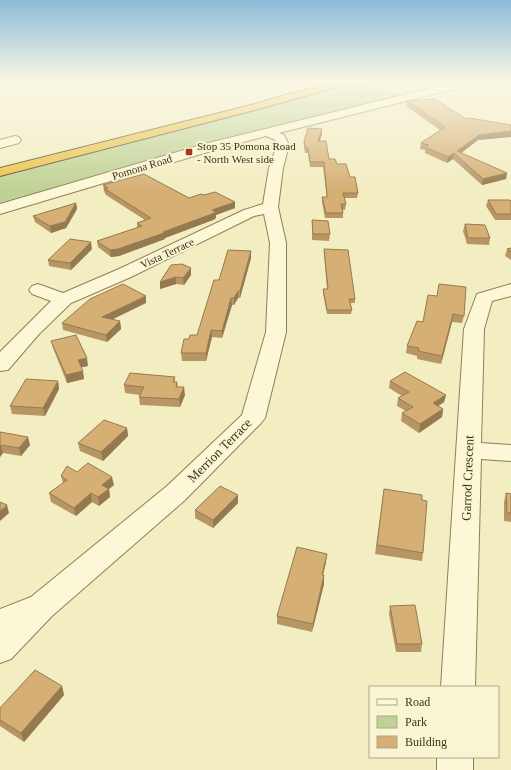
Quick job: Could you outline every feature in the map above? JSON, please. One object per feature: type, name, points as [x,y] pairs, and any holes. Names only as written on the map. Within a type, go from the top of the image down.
[{"type":"highway","points":[[0,165],[180,118]]},
{"type":"highway","points":[[0,173],[212,118]]},
{"type":"street","name":"Pomona Road","points":[[0,209],[213,146],[328,118]]},
{"type":"street","name":"Merrion Terrace","points":[[0,649],[41,607],[176,493],[253,418],[276,332],[278,243],[270,207],[276,168],[283,145],[280,138],[269,133]]},
{"type":"street","points":[[0,144],[15,140]]},
{"type":"street","name":"Vista Terrace","points":[[0,365],[32,330],[64,299],[131,270],[249,213],[270,207]]},
{"type":"street","points":[[38,290],[64,299]]},
{"type":"street","name":"Garrod Crescent","points":[[458,686],[474,329],[484,298],[511,290]]},
{"type":"street","points":[[468,450],[511,453]]},
{"type":"street","points":[[0,622],[41,607]]},
{"type":"street","points":[[455,758],[455,770]]},
{"type":"green space","points":[[210,118],[328,118],[213,146],[0,209],[0,174]]},
{"type":"building","points":[[432,118],[469,118],[511,125],[511,131],[479,135],[457,151],[507,173],[483,179],[454,153],[448,157],[425,147],[429,145],[421,143],[445,127]]},
{"type":"building","points":[[308,128],[322,129],[318,141],[326,141],[329,159],[335,159],[337,164],[346,164],[350,177],[355,177],[358,193],[343,193],[346,204],[341,204],[343,213],[326,213],[322,197],[327,197],[324,162],[310,162],[308,148],[305,148],[304,141]]},
{"type":"building","points":[[144,174],[189,198],[215,192],[235,202],[212,210],[216,212],[163,232],[164,233],[118,249],[110,250],[97,241],[142,226],[137,223],[151,218],[105,189],[108,188],[103,185]]},
{"type":"building","points":[[488,200],[510,200],[511,214],[496,214]]},
{"type":"building","points":[[76,203],[65,222],[50,226],[33,216]]},
{"type":"building","points":[[312,220],[328,221],[330,234],[313,234]]},
{"type":"building","points":[[465,224],[485,225],[490,238],[468,238]]},
{"type":"building","points":[[70,239],[91,242],[70,263],[48,260]]},
{"type":"building","points":[[324,249],[348,250],[355,299],[349,299],[352,310],[327,310],[323,289],[328,289]]},
{"type":"building","points":[[228,250],[251,251],[240,291],[238,291],[234,298],[231,298],[222,331],[211,330],[206,353],[181,353],[184,339],[189,339],[190,335],[197,335],[214,280],[219,280]]},
{"type":"building","points":[[182,264],[191,268],[183,278],[176,277],[160,282],[171,265]]},
{"type":"building","points":[[123,284],[146,296],[102,317],[120,321],[106,335],[62,323],[90,299]]},
{"type":"building","points":[[439,284],[466,287],[464,316],[453,314],[442,356],[418,351],[419,348],[407,346],[417,321],[423,322],[428,295],[437,296]]},
{"type":"building","points":[[76,335],[87,358],[78,360],[83,371],[66,375],[51,341]]},
{"type":"building","points":[[405,372],[446,395],[433,403],[443,409],[420,424],[402,413],[413,407],[398,398],[409,392],[390,381]]},
{"type":"building","points":[[130,373],[175,377],[173,382],[177,382],[176,387],[184,387],[179,399],[139,397],[144,387],[124,385]]},
{"type":"building","points":[[26,379],[58,381],[43,408],[10,406]]},
{"type":"building","points":[[104,420],[127,428],[101,452],[78,443]]},
{"type":"building","points":[[0,432],[28,437],[19,448],[1,445],[0,447]]},
{"type":"building","points":[[88,463],[112,477],[102,485],[109,489],[98,497],[91,493],[74,508],[49,493],[67,480],[61,476],[67,466],[77,472]]},
{"type":"building","points":[[220,486],[238,495],[213,520],[195,510]]},
{"type":"building","points":[[384,489],[422,495],[422,500],[427,501],[423,553],[377,545]]},
{"type":"building","points":[[506,493],[511,494],[511,513],[507,513]]},
{"type":"building","points":[[0,502],[7,505],[0,511]]},
{"type":"building","points":[[297,547],[327,554],[313,624],[277,616]]},
{"type":"building","points":[[415,605],[422,644],[397,644],[390,606]]},
{"type":"building","points":[[35,670],[62,686],[21,733],[0,720],[0,708]]},
{"type":"place","name":"Stop 35 Pomona Road - North West side","points":[[189,152]]}]
